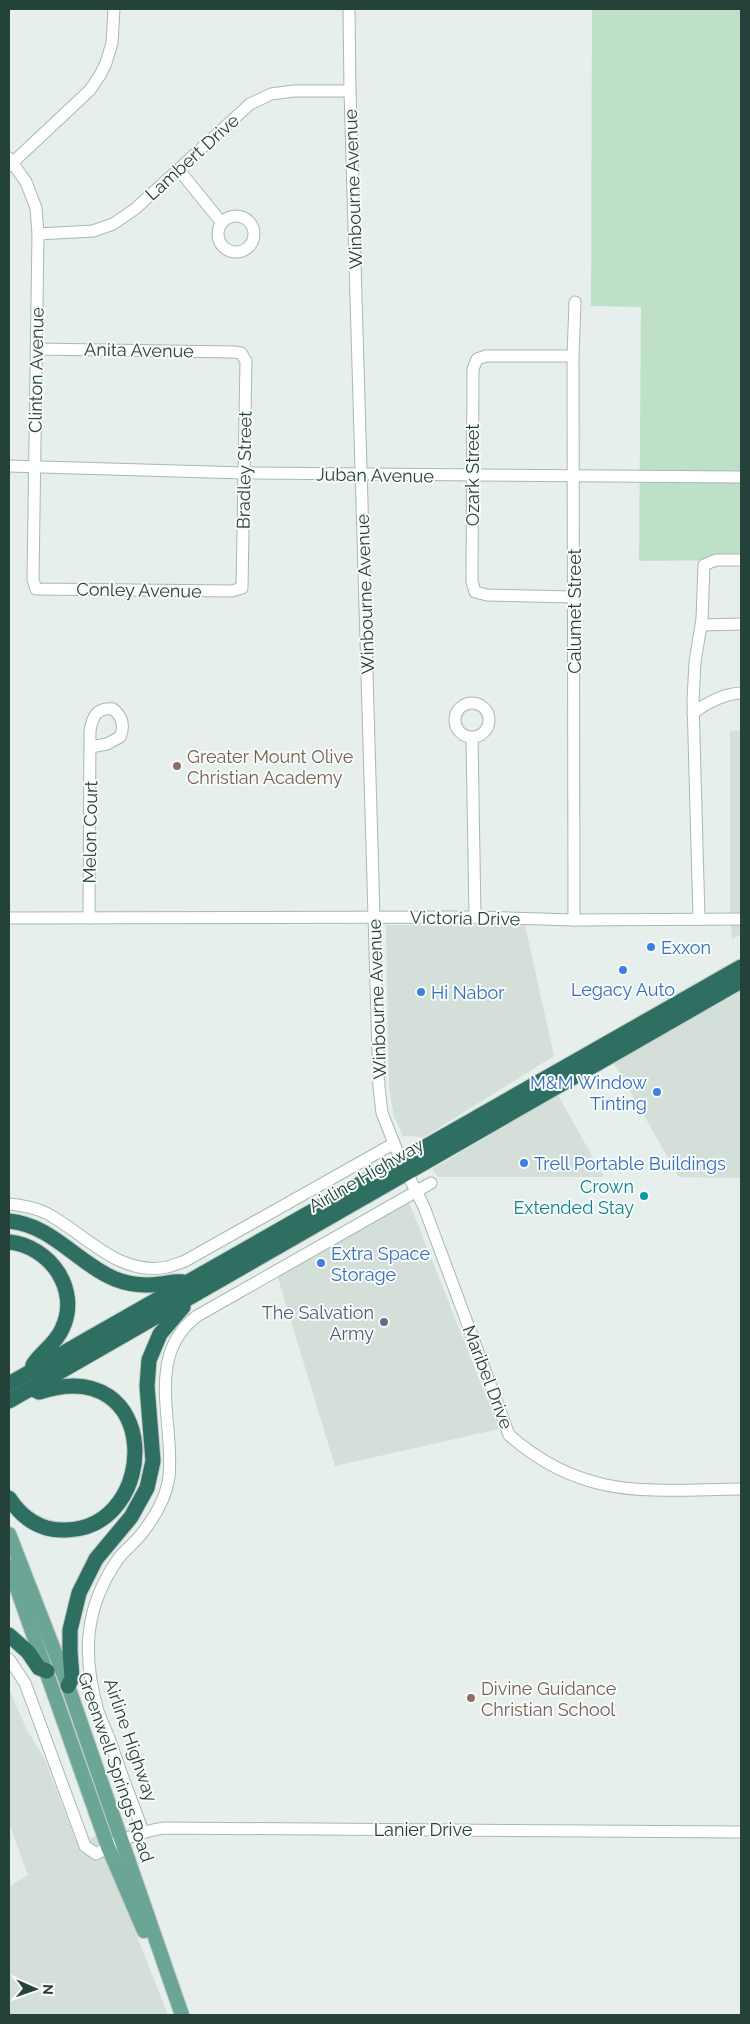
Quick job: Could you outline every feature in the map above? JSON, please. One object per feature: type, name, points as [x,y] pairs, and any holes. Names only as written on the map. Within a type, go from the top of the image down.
[{"type":"highway","name":"Airline Highway","points":[[588,1062],[741,967]]},
{"type":"highway","name":"Airline Highway","points":[[9,1384],[187,1283],[404,1167],[588,1062],[741,981]]},
{"type":"highway","name":"Airline Highway","points":[[9,1401],[186,1300],[404,1167]]},
{"type":"highway","points":[[9,1221],[40,1229],[101,1271],[122,1281],[147,1285],[175,1281],[187,1283]]},
{"type":"highway","points":[[9,1242],[27,1246],[44,1256],[57,1270],[67,1297],[67,1313],[63,1328],[49,1349],[34,1362],[32,1371]]},
{"type":"highway","points":[[68,1686],[72,1678],[70,1630],[79,1593],[96,1559],[131,1517],[147,1488],[153,1460],[147,1386],[149,1360],[157,1339],[170,1321],[183,1309],[186,1300]]},
{"type":"highway","points":[[9,1498],[24,1516],[39,1525],[60,1530],[83,1528],[104,1516],[117,1503],[127,1489],[134,1466],[135,1443],[131,1427],[120,1407],[108,1396],[95,1389],[78,1385],[60,1386],[39,1392],[32,1388]]},
{"type":"highway","points":[[9,1634],[28,1652],[39,1668],[47,1671]]},
{"type":"main road","name":"Greenwell Springs Road","points":[[9,1534],[68,1686],[181,2015]]},
{"type":"main road","name":"Greenwell Springs Road","points":[[9,1566],[108,1847],[181,2015]]},
{"type":"street","points":[[10,162],[90,90],[106,63],[112,43],[114,9]]},
{"type":"street","name":"Winbourne Avenue","points":[[349,9],[379,1087],[382,1113],[393,1144],[404,1167]]},
{"type":"street","name":"Lambert Drive","points":[[38,234],[93,231],[113,224],[135,209],[250,104],[271,94],[294,91],[350,91]]},
{"type":"street","name":"Clinton Avenue","points":[[10,162],[26,182],[36,208],[38,234],[33,580],[36,589]]},
{"type":"street","points":[[179,170],[222,223]]},
{"type":"street","name":"Calumet Street","points":[[574,920],[573,356],[575,302]]},
{"type":"street","name":"Anita Avenue","points":[[36,349],[242,353]]},
{"type":"street","name":"Bradley Street","points":[[242,353],[246,361],[242,588]]},
{"type":"street","name":"Ozark Street","points":[[573,356],[486,356],[477,359],[473,369],[472,476],[472,582],[475,592],[487,596],[573,597]]},
{"type":"street","name":"Juban Avenue","points":[[9,466],[244,473],[741,477]]},
{"type":"street","points":[[699,919],[693,713],[695,662],[702,624],[704,565],[716,560],[741,560]]},
{"type":"street","name":"Conley Avenue","points":[[36,589],[232,591],[242,588]]},
{"type":"street","points":[[702,624],[741,624]]},
{"type":"street","points":[[693,713],[709,701],[741,693]]},
{"type":"street","points":[[472,738],[475,917]]},
{"type":"street","name":"Melon Court","points":[[89,918],[90,747]]},
{"type":"street","name":"Victoria Drive","points":[[9,918],[475,917],[574,920],[741,919]]},
{"type":"street","points":[[9,1204],[21,1205],[46,1213],[110,1256],[130,1265],[149,1268],[167,1267],[185,1260],[393,1144]]},
{"type":"street","name":"Maribel Drive","points":[[404,1167],[424,1207],[509,1435],[550,1466],[581,1479],[609,1487],[636,1490],[741,1489]]},
{"type":"street","name":"Airline Highway","points":[[143,1832],[99,1712],[89,1674],[87,1646],[90,1622],[99,1592],[118,1558],[139,1537],[156,1514],[169,1479],[170,1452],[164,1380],[174,1342],[187,1324],[197,1316],[431,1183]]},
{"type":"street","points":[[9,1659],[25,1683],[85,1846],[96,1854],[108,1847]]},
{"type":"street","name":"Lanier Drive","points":[[108,1847],[122,1839],[164,1828],[741,1832]]},
{"type":"shaded area","points":[[730,730],[741,731],[741,934],[732,939],[730,913]]},
{"type":"shaded area","points":[[386,925],[525,925],[554,1056],[424,1137],[403,1136],[394,1117],[389,1086]]},
{"type":"shaded area","points":[[741,991],[741,1178],[679,1177],[614,1063]]},
{"type":"shaded area","points":[[558,1095],[604,1177],[438,1177],[432,1169]]},
{"type":"shaded area","points":[[409,1202],[499,1429],[335,1466],[277,1275]]},
{"type":"shaded area","points":[[9,1689],[27,1730],[44,1758],[78,1846],[97,1835],[168,2015],[9,2015],[9,1887],[28,1875],[9,1823]]},
{"type":"green space","points":[[592,9],[741,9],[741,560],[639,561],[641,307],[591,306]]},
{"type":"place","name":"Greater Mount Olive Christian Academy","points":[[177,766]]},
{"type":"place","name":"Exxon","points":[[651,947]]},
{"type":"place","name":"Legacy Auto","points":[[623,970]]},
{"type":"place","name":"Hi Nabor","points":[[421,992]]},
{"type":"place","name":"M&M Window Tinting","points":[[657,1092]]},
{"type":"place","name":"Trell Portable Buildings","points":[[524,1163]]},
{"type":"place","name":"Crown Extended Stay","points":[[644,1196]]},
{"type":"place","name":"Extra Space Storage","points":[[321,1263]]},
{"type":"place","name":"The Salvation Army","points":[[384,1322]]},
{"type":"place","name":"Divine Guidance Christian School","points":[[471,1698]]}]
